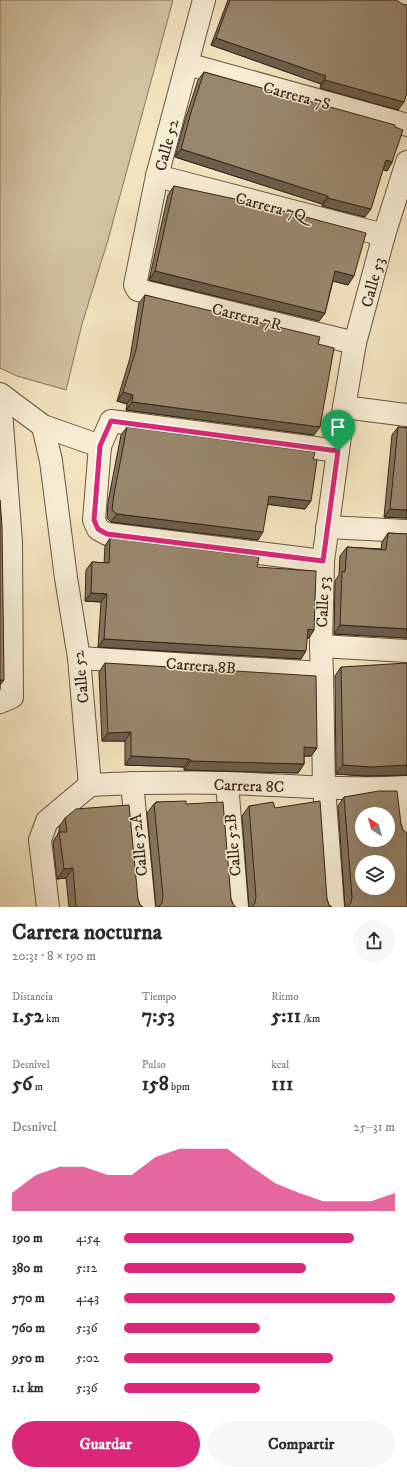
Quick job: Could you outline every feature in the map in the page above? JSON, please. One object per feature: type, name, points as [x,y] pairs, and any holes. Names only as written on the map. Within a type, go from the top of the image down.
[{"type":"street","name":"Calle 52","points":[[138,290],[135,285],[157,176],[204,0]]},
{"type":"street","points":[[401,0],[407,2]]},
{"type":"street","name":"Carrera 7S","points":[[187,64],[407,125]]},
{"type":"street","name":"Calle 53","points":[[333,907],[324,788],[322,673],[320,646],[323,561],[344,408],[355,343],[384,235],[407,162]]},
{"type":"street","name":"Carrera 7Q","points":[[157,176],[384,235]]},
{"type":"street","name":"Carrera 7R","points":[[138,290],[355,343]]},
{"type":"street","points":[[0,394],[43,426],[100,446]]},
{"type":"street","points":[[0,398],[5,542],[6,699]]},
{"type":"street","points":[[344,408],[407,416]]},
{"type":"street","points":[[323,561],[107,534],[98,529],[94,520],[100,446],[111,421],[338,451]]},
{"type":"street","name":"Calle 52","points":[[43,426],[51,461],[66,578],[79,658],[90,785]]},
{"type":"street","points":[[327,528],[407,531]]},
{"type":"street","points":[[320,646],[407,651]]},
{"type":"street","name":"Carrera 8B","points":[[79,658],[322,673]]},
{"type":"street","name":"Carrera 8C","points":[[90,785],[132,783],[227,783],[324,788],[404,787]]},
{"type":"street","name":"Calle 52A","points":[[132,783],[144,907]]},
{"type":"street","name":"Calle 52B","points":[[227,783],[237,907]]},
{"type":"street","points":[[48,907],[40,840],[47,821],[90,785]]},
{"type":"street","points":[[404,787],[407,832]]},
{"type":"shaded area","points":[[0,0],[173,0],[108,240],[82,324],[66,390],[17,376],[0,368]]},
{"type":"building","points":[[230,0],[397,0],[402,4],[407,5],[407,93],[404,102],[325,80],[326,76],[216,38]]},
{"type":"building","points":[[204,72],[395,125],[395,127],[403,130],[392,162],[386,160],[371,209],[328,198],[328,196],[181,149]]},
{"type":"building","points":[[174,186],[249,202],[366,233],[354,276],[335,271],[325,313],[155,271]]},
{"type":"building","points":[[145,295],[320,337],[318,344],[334,348],[320,427],[132,402],[133,395],[123,392],[136,350]]},
{"type":"building","points":[[127,427],[315,452],[313,459],[317,460],[311,501],[269,496],[263,532],[117,514],[112,510]]},
{"type":"building","points":[[398,427],[407,428],[407,510],[390,509]]},
{"type":"building","points":[[0,500],[2,526],[4,680],[0,680]]},
{"type":"building","points":[[388,533],[407,534],[407,629],[340,625],[342,571],[345,572],[347,547],[386,550]]},
{"type":"building","points":[[110,538],[259,557],[257,567],[316,571],[314,630],[308,629],[306,651],[104,639],[107,594],[91,593],[92,562],[109,563]]},
{"type":"building","points":[[105,663],[316,676],[317,748],[304,747],[304,764],[190,761],[190,759],[131,756],[131,732],[108,733]]},
{"type":"building","points":[[407,663],[407,765],[371,767],[343,765],[341,667]]},
{"type":"building","points":[[379,791],[397,791],[401,824],[403,830],[407,833],[407,907],[347,907],[351,903],[352,897],[344,797]]},
{"type":"building","points":[[186,801],[186,804],[223,802],[231,899],[236,907],[158,907],[162,903],[163,896],[154,804],[156,802]]},
{"type":"building","points":[[320,801],[327,899],[329,905],[332,907],[252,907],[255,903],[256,897],[249,806],[273,802],[275,808]]},
{"type":"building","points":[[129,805],[138,899],[140,905],[143,907],[76,907],[73,868],[64,869],[59,832],[67,832],[65,818],[76,809]]},
{"type":"route","points":[[111,421],[338,451],[323,561],[107,534],[98,529],[94,520],[100,446],[111,421]]}]
